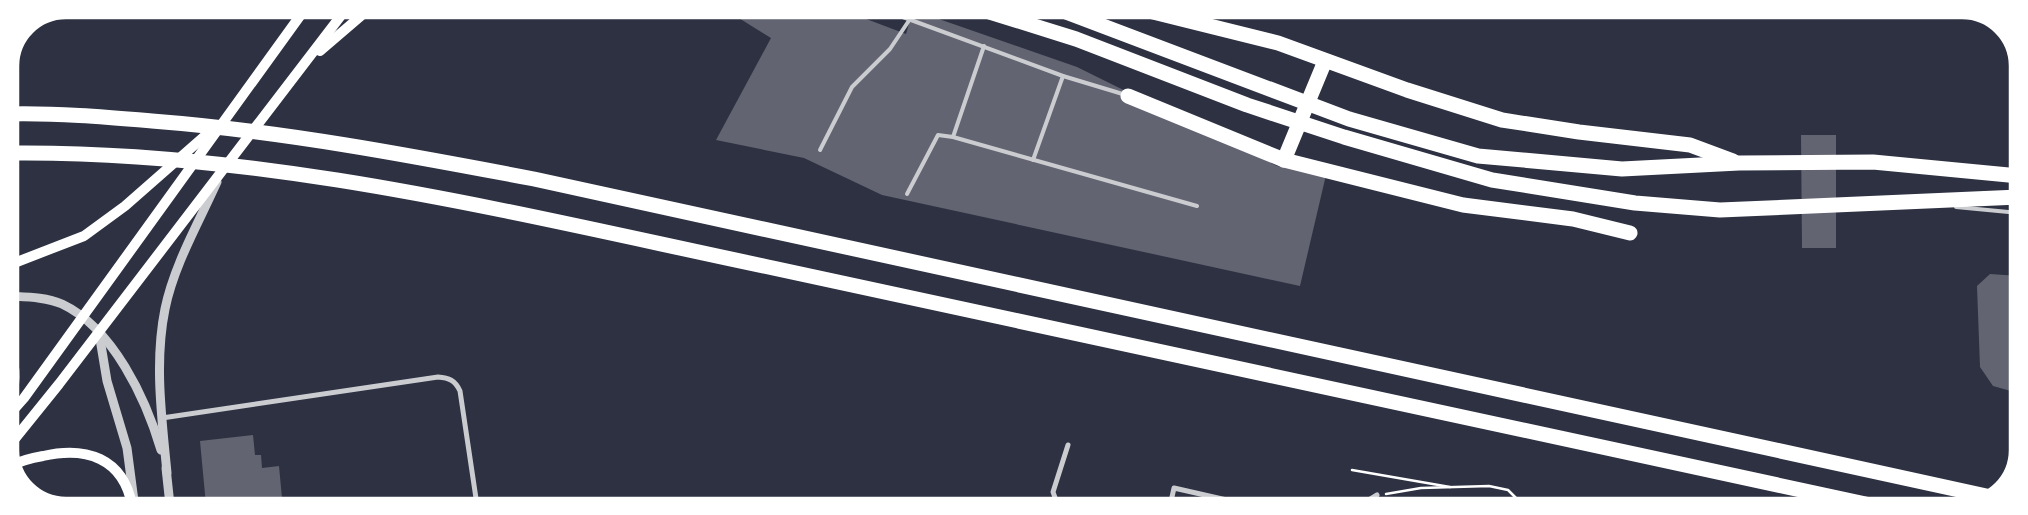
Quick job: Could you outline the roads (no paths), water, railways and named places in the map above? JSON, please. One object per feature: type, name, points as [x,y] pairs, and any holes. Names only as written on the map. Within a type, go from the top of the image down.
[{"type":"highway","points":[[1008,18],[1076,40],[1247,105],[1344,137],[1492,180],[1658,206],[1720,210],[2010,197]]},
{"type":"highway","points":[[1082,18],[1349,119],[1478,156],[1622,170],[1739,163],[1874,162],[2010,175]]},
{"type":"highway","points":[[1177,18],[1278,43],[1325,61],[1502,120],[1579,132],[1690,145],[1739,163]]},
{"type":"highway","points":[[1284,160],[1325,61]]},
{"type":"highway","points":[[1128,96],[1284,160],[1464,205],[1573,219],[1630,232]]},
{"type":"highway","points":[[18,114],[57,113],[206,125],[372,148],[534,179],[1981,494]]},
{"type":"highway","points":[[18,153],[135,156],[344,181],[467,202],[1016,318],[1838,498]]},
{"type":"main road","points":[[18,402],[82,318],[299,18]]},
{"type":"main road","points":[[18,435],[99,333],[339,18]]},
{"type":"main road","points":[[304,64],[358,18]]},
{"type":"main road","points":[[18,262],[84,236],[125,206],[229,115]]},
{"type":"main road","points":[[19,462],[64,451],[84,452],[116,472],[128,487],[131,498]]},
{"type":"street","points":[[169,498],[159,375],[166,308],[188,247],[220,174]]},
{"type":"street","points":[[18,297],[45,299],[62,304],[99,333],[118,356],[135,384],[157,437],[167,473]]},
{"type":"street","points":[[99,333],[106,380],[126,448],[132,498]]},
{"type":"street","points":[[162,418],[438,377],[449,379],[458,385],[460,391],[476,498]]},
{"type":"street","points":[[1055,498],[1053,492],[1068,445]]},
{"type":"street","points":[[1172,498],[1174,488],[1218,498]]},
{"type":"street","points":[[1373,498],[1378,495]]},
{"type":"lane","points":[[820,150],[852,87],[890,49],[910,19],[1063,76],[1128,96]]},
{"type":"lane","points":[[953,137],[984,46]]},
{"type":"lane","points":[[1033,160],[1063,76]]},
{"type":"lane","points":[[907,194],[938,135],[953,137],[1197,206]]},
{"type":"lane","points":[[1914,202],[2010,212]]}]
